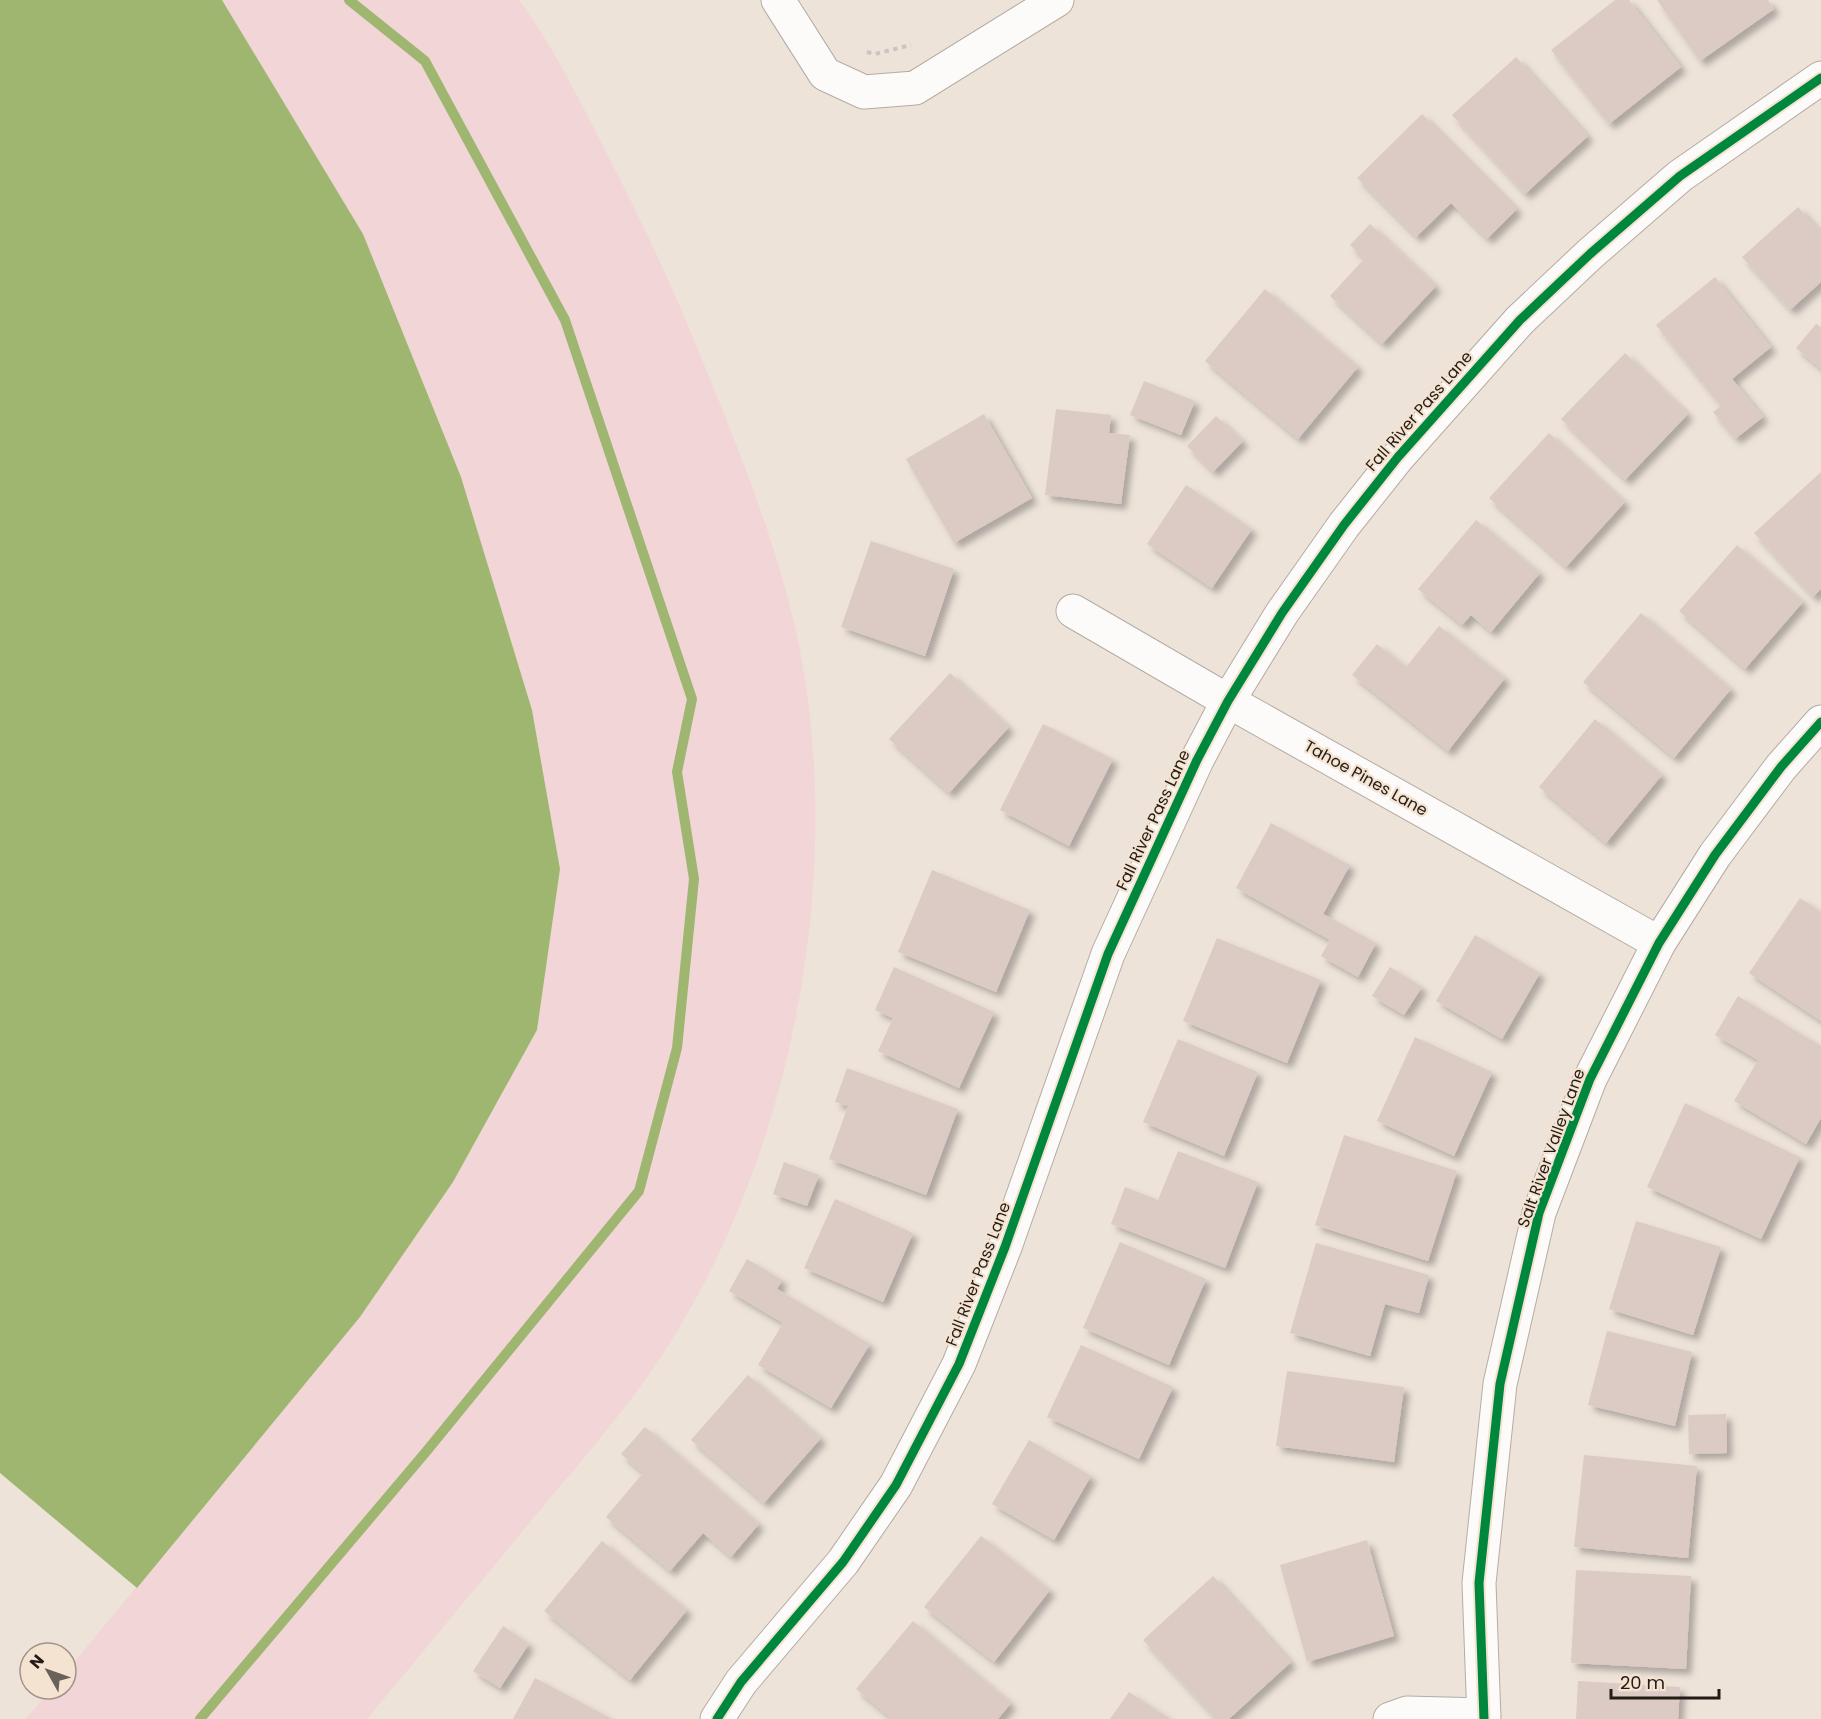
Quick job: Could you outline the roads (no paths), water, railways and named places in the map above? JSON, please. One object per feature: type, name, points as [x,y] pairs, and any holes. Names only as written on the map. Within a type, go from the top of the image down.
[{"type":"street","points":[[778,0],[825,74],[864,92],[915,88],[1057,0]]},
{"type":"street","name":"Fall River Pass Lane","points":[[717,1719],[741,1682],[843,1562],[896,1485],[959,1364],[1005,1246],[1108,954],[1164,829],[1228,701],[1282,613],[1344,525],[1448,399],[1520,320],[1590,254],[1680,176],[1821,78]]},
{"type":"street","name":"Tahoe Pines Lane","points":[[1073,611],[1228,701],[1659,943]]},
{"type":"street","name":"Salt River Valley Lane","points":[[1484,1717],[1479,1583],[1500,1384],[1539,1213],[1590,1079],[1659,943],[1715,855],[1781,767],[1821,722]]},
{"type":"street","points":[[1390,1719],[1407,1713],[1484,1717]]},
{"type":"waterway","points":[[200,1719],[425,1453],[639,1191],[677,1048],[694,879],[677,772],[692,699],[565,320],[425,61],[349,0]]}]
